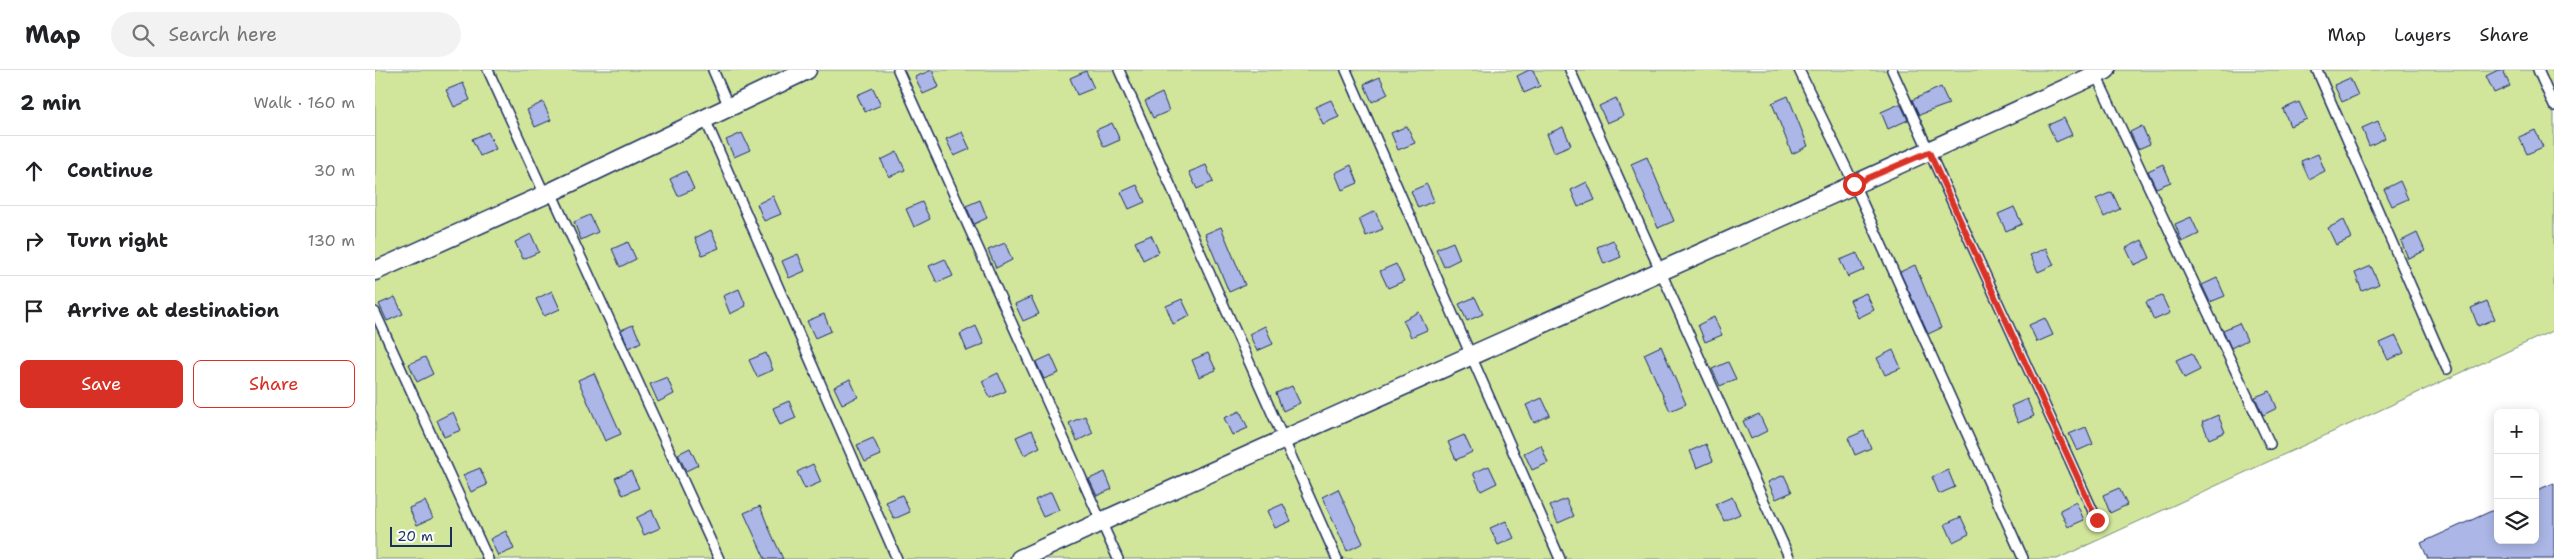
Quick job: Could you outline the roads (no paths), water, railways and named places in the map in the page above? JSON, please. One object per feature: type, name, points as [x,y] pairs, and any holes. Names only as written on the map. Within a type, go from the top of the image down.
[{"type":"street","points":[[375,271],[548,194],[807,70]]},
{"type":"street","points":[[1021,559],[1283,438],[1472,357],[1929,152],[2099,72]]},
{"type":"lane","points":[[488,70],[719,559]]},
{"type":"lane","points":[[713,70],[729,107]]},
{"type":"lane","points":[[899,70],[1118,559]]},
{"type":"lane","points":[[1119,70],[1337,559]]},
{"type":"lane","points":[[1346,70],[1560,559]]},
{"type":"lane","points":[[1570,70],[1790,559]]},
{"type":"lane","points":[[1799,70],[1854,184],[2023,558]]},
{"type":"lane","points":[[1892,70],[2097,520]]},
{"type":"lane","points":[[2317,70],[2447,369]]},
{"type":"lane","points":[[2538,70],[2554,106]]},
{"type":"lane","points":[[2099,72],[2269,444]]},
{"type":"lane","points":[[705,119],[897,559]]},
{"type":"lane","points":[[375,312],[488,559]]}]
